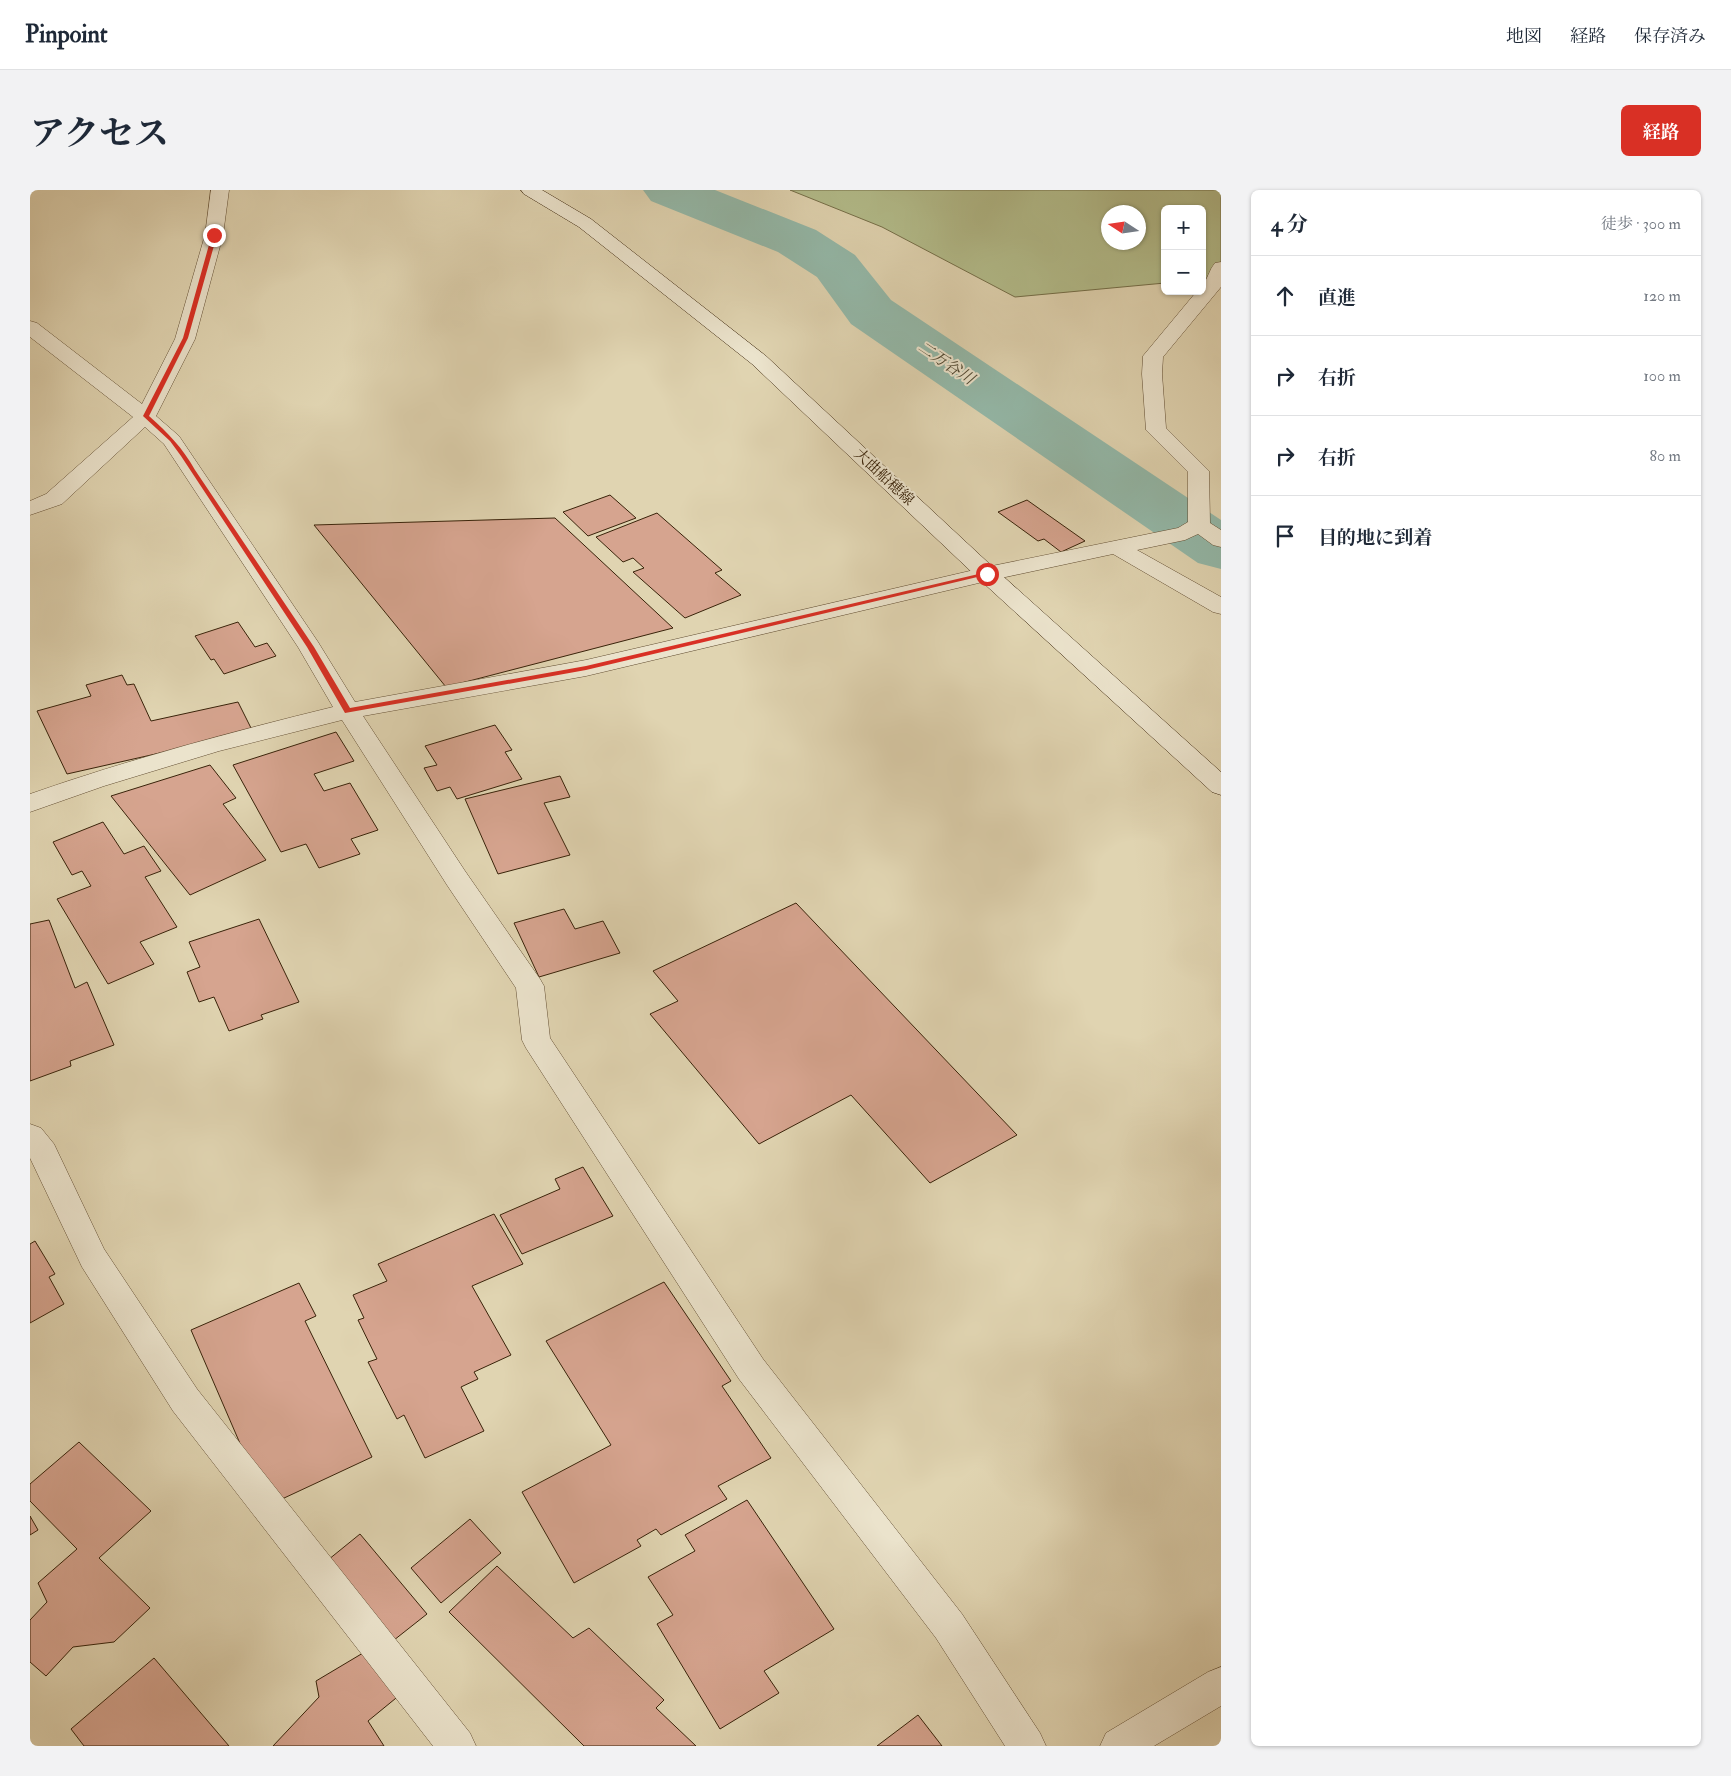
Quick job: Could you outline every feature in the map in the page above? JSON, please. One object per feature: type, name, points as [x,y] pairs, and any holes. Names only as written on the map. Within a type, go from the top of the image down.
[{"type":"street","points":[[30,509],[54,499],[146,416],[186,338],[214,235],[220,190]]},
{"type":"street","name":"大曲船穂線","points":[[530,190],[585,223],[759,360],[987,574],[1221,786]]},
{"type":"street","points":[[1199,525],[1198,470],[1156,430],[1152,374],[1153,356],[1216,281],[1221,267]]},
{"type":"street","points":[[30,326],[51,345],[146,416],[172,440],[184,456],[310,647],[348,711],[456,878],[530,986],[536,1040],[751,1369],[949,1626],[1027,1746]]},
{"type":"street","points":[[1199,525],[1221,540]]},
{"type":"street","points":[[30,802],[214,744],[348,711],[586,668],[987,574],[1185,534],[1199,525]]},
{"type":"street","points":[[1118,548],[1221,607]]},
{"type":"street","points":[[30,1136],[43,1153],[93,1258],[185,1400],[457,1746]]},
{"type":"street","points":[[1119,1746],[1221,1685]]},
{"type":"green space","points":[[790,190],[1221,190],[1221,277],[1206,279],[1206,205],[1161,205],[1161,283],[1015,297],[882,227]]},
{"type":"building","points":[[610,495],[636,518],[588,536],[563,512]]},
{"type":"building","points":[[1027,500],[1085,541],[1061,552],[1044,539],[1038,541],[998,512]]},
{"type":"building","points":[[657,513],[722,570],[715,573],[741,595],[685,618],[633,572],[644,568],[633,558],[623,562],[596,537]]},
{"type":"building","points":[[555,518],[673,628],[446,687],[314,525]]},
{"type":"building","points":[[238,622],[255,647],[267,643],[276,656],[224,674],[214,659],[211,660],[195,636]]},
{"type":"building","points":[[122,675],[127,685],[134,684],[151,721],[238,702],[253,732],[67,774],[37,711],[91,696],[86,685]]},
{"type":"building","points":[[495,725],[512,750],[505,752],[522,779],[457,799],[450,787],[437,791],[424,768],[437,765],[425,746]]},
{"type":"building","points":[[336,732],[354,761],[314,774],[324,791],[350,783],[378,830],[351,839],[360,854],[319,868],[306,844],[281,852],[233,765]]},
{"type":"building","points":[[210,765],[236,798],[223,804],[266,860],[190,895],[111,796]]},
{"type":"building","points":[[560,776],[570,797],[544,803],[570,855],[498,874],[465,799]]},
{"type":"building","points":[[103,822],[124,854],[144,846],[161,871],[145,877],[177,927],[140,942],[154,964],[108,984],[57,899],[91,886],[82,871],[72,875],[53,842]]},
{"type":"building","points":[[796,903],[1017,1135],[930,1183],[851,1095],[759,1144],[650,1014],[678,1001],[653,971]]},
{"type":"building","points":[[564,909],[575,929],[603,921],[620,953],[539,977],[514,923]]},
{"type":"building","points":[[259,919],[299,1002],[261,1015],[263,1019],[229,1031],[214,997],[199,1002],[187,972],[200,967],[189,942]]},
{"type":"building","points":[[49,920],[75,988],[87,982],[114,1045],[70,1061],[71,1066],[30,1081],[30,924]]},
{"type":"building","points":[[583,1167],[613,1216],[522,1254],[500,1215],[560,1189],[555,1179]]},
{"type":"building","points":[[494,1214],[523,1264],[472,1286],[511,1355],[474,1372],[478,1379],[461,1387],[484,1431],[425,1458],[404,1415],[397,1419],[368,1362],[377,1359],[358,1320],[364,1318],[353,1295],[387,1281],[378,1264]]},
{"type":"building","points":[[35,1241],[55,1274],[49,1277],[64,1304],[30,1323],[30,1244]]},
{"type":"building","points":[[664,1282],[731,1381],[722,1386],[771,1458],[718,1486],[727,1499],[661,1535],[656,1529],[637,1540],[641,1546],[574,1583],[522,1492],[611,1445],[546,1341]]},
{"type":"building","points":[[299,1283],[316,1316],[305,1321],[372,1457],[267,1506],[191,1330]]},
{"type":"building","points":[[79,1442],[151,1511],[99,1558],[150,1608],[114,1642],[73,1647],[46,1676],[30,1662],[30,1620],[47,1602],[38,1583],[77,1549],[30,1501],[30,1484]]},
{"type":"building","points":[[747,1500],[834,1629],[764,1671],[779,1693],[720,1729],[657,1624],[673,1615],[648,1577],[695,1551],[685,1535]]},
{"type":"building","points":[[30,1516],[38,1530],[30,1535]]},
{"type":"building","points":[[470,1519],[501,1553],[441,1603],[411,1568]]},
{"type":"building","points":[[360,1534],[427,1614],[389,1644],[323,1564]]},
{"type":"building","points":[[497,1566],[573,1638],[589,1628],[664,1700],[656,1708],[696,1746],[584,1746],[449,1612]]},
{"type":"building","points":[[368,1650],[401,1694],[368,1721],[384,1746],[273,1746],[319,1697],[316,1681]]},
{"type":"building","points":[[154,1658],[229,1746],[84,1746],[71,1729]]},
{"type":"building","points":[[918,1715],[942,1746],[877,1746]]},
{"type":"waterway","name":"二万谷川","points":[[669,190],[797,241],[836,266],[871,312],[1221,549]]},
{"type":"route","points":[[214,235],[186,338],[146,416],[172,440],[184,456],[310,647],[348,711],[586,668],[987,574]]}]
